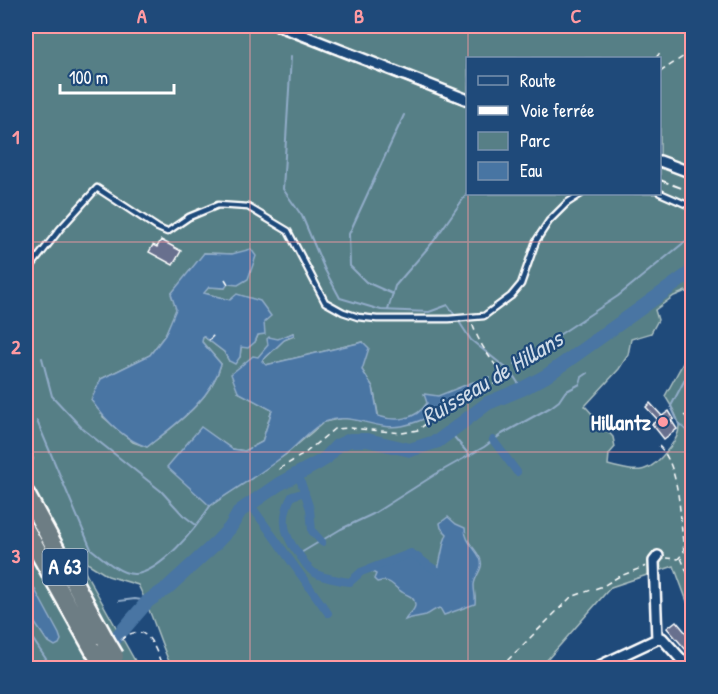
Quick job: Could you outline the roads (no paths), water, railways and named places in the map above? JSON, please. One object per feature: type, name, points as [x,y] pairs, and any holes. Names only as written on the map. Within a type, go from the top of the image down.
[{"type":"highway","name":"A 63","points":[[26,494],[110,654]]},
{"type":"highway","name":"A 63","points":[[26,530],[110,654]]},
{"type":"street","points":[[279,26],[466,99]]},
{"type":"street","points":[[661,161],[693,173]]},
{"type":"street","points":[[656,559],[657,639]]},
{"type":"street","points":[[595,669],[662,638],[689,669]]},
{"type":"lane","points":[[26,273],[60,229],[97,188],[158,228],[168,232],[189,217],[218,205],[248,207],[288,231],[325,302],[358,317],[449,319],[484,316],[511,296],[521,284],[536,241],[549,221],[567,203],[579,195]]},
{"type":"lane","points":[[661,193],[693,207]]},
{"type":"water","points":[[251,249],[256,256],[248,279],[238,285],[228,284],[225,288],[209,287],[204,293],[230,300],[237,294],[260,301],[271,316],[264,322],[265,334],[258,335],[255,342],[248,348],[241,347],[240,357],[235,364],[203,336],[202,342],[221,364],[216,377],[201,400],[147,447],[122,434],[102,415],[91,400],[101,379],[150,355],[165,335],[176,309],[171,294],[204,253],[232,254]]},
{"type":"water","points":[[293,333],[294,335],[284,340],[262,361],[266,365],[363,342],[369,348],[362,370],[373,387],[378,416],[385,418],[399,419],[417,413],[427,403],[424,394],[438,396],[473,382],[488,382],[435,414],[402,426],[382,426],[344,419],[325,422],[277,461],[210,506],[167,467],[201,427],[232,449],[245,451],[262,442],[272,410],[238,392],[231,374],[253,356],[258,357],[268,345],[269,337],[278,339]]},
{"type":"water","points":[[448,517],[465,528],[468,540],[480,558],[481,568],[474,585],[475,604],[444,615],[440,608],[426,615],[405,620],[414,609],[413,599],[388,582],[377,582],[374,579],[376,574],[369,570],[411,553],[438,570],[447,534],[441,528],[440,523]]},
{"type":"water","points":[[26,573],[59,634],[61,640],[55,646],[47,641],[26,610]]},
{"type":"waterway","points":[[291,57],[283,189],[302,216],[325,270],[340,298],[381,310],[429,312],[448,305],[471,340],[511,372],[522,389]]},
{"type":"waterway","points":[[393,294],[366,282],[350,266],[349,234],[404,115]]},
{"type":"waterway","points":[[388,310],[395,286],[433,242],[466,195]]},
{"type":"waterway","points":[[515,364],[618,296],[692,236]]},
{"type":"waterway","name":"Ruisseau de Hillans","points":[[90,668],[148,601],[166,589],[216,543],[230,528],[240,511],[279,484],[318,463],[337,446],[350,440],[367,440],[410,450],[438,441],[488,403],[546,376],[690,273],[692,268]]},
{"type":"waterway","points":[[686,276],[692,285]]},
{"type":"waterway","points":[[42,358],[52,396],[83,429],[161,491],[183,515],[196,525]]},
{"type":"waterway","points":[[692,366],[671,406],[679,424],[692,435]]},
{"type":"waterway","points":[[299,554],[341,529],[373,514],[502,434],[551,407],[565,392],[580,384],[582,377],[588,373]]},
{"type":"waterway","points":[[479,383],[489,377]]},
{"type":"waterway","points":[[37,421],[91,549],[124,572],[130,574],[145,572],[166,558],[177,548],[210,506]]},
{"type":"waterway","points":[[450,432],[470,456]]},
{"type":"waterway","points":[[493,440],[517,472]]},
{"type":"waterway","points":[[298,473],[310,509],[312,531],[322,542]]},
{"type":"waterway","points":[[305,492],[292,496],[286,511],[285,526],[293,546],[306,565],[316,574],[350,582],[361,572],[411,553],[438,571]]},
{"type":"waterway","points":[[250,504],[328,613]]},
{"type":"waterway","points":[[119,601],[135,599],[148,601]]},
{"type":"waterway","points":[[26,629],[52,668]]},
{"type":"railway","points":[[265,26],[466,105]]},
{"type":"railway","points":[[661,180],[692,192]]},
{"type":"place","name":"Hillantz","points":[[663,422]]}]
